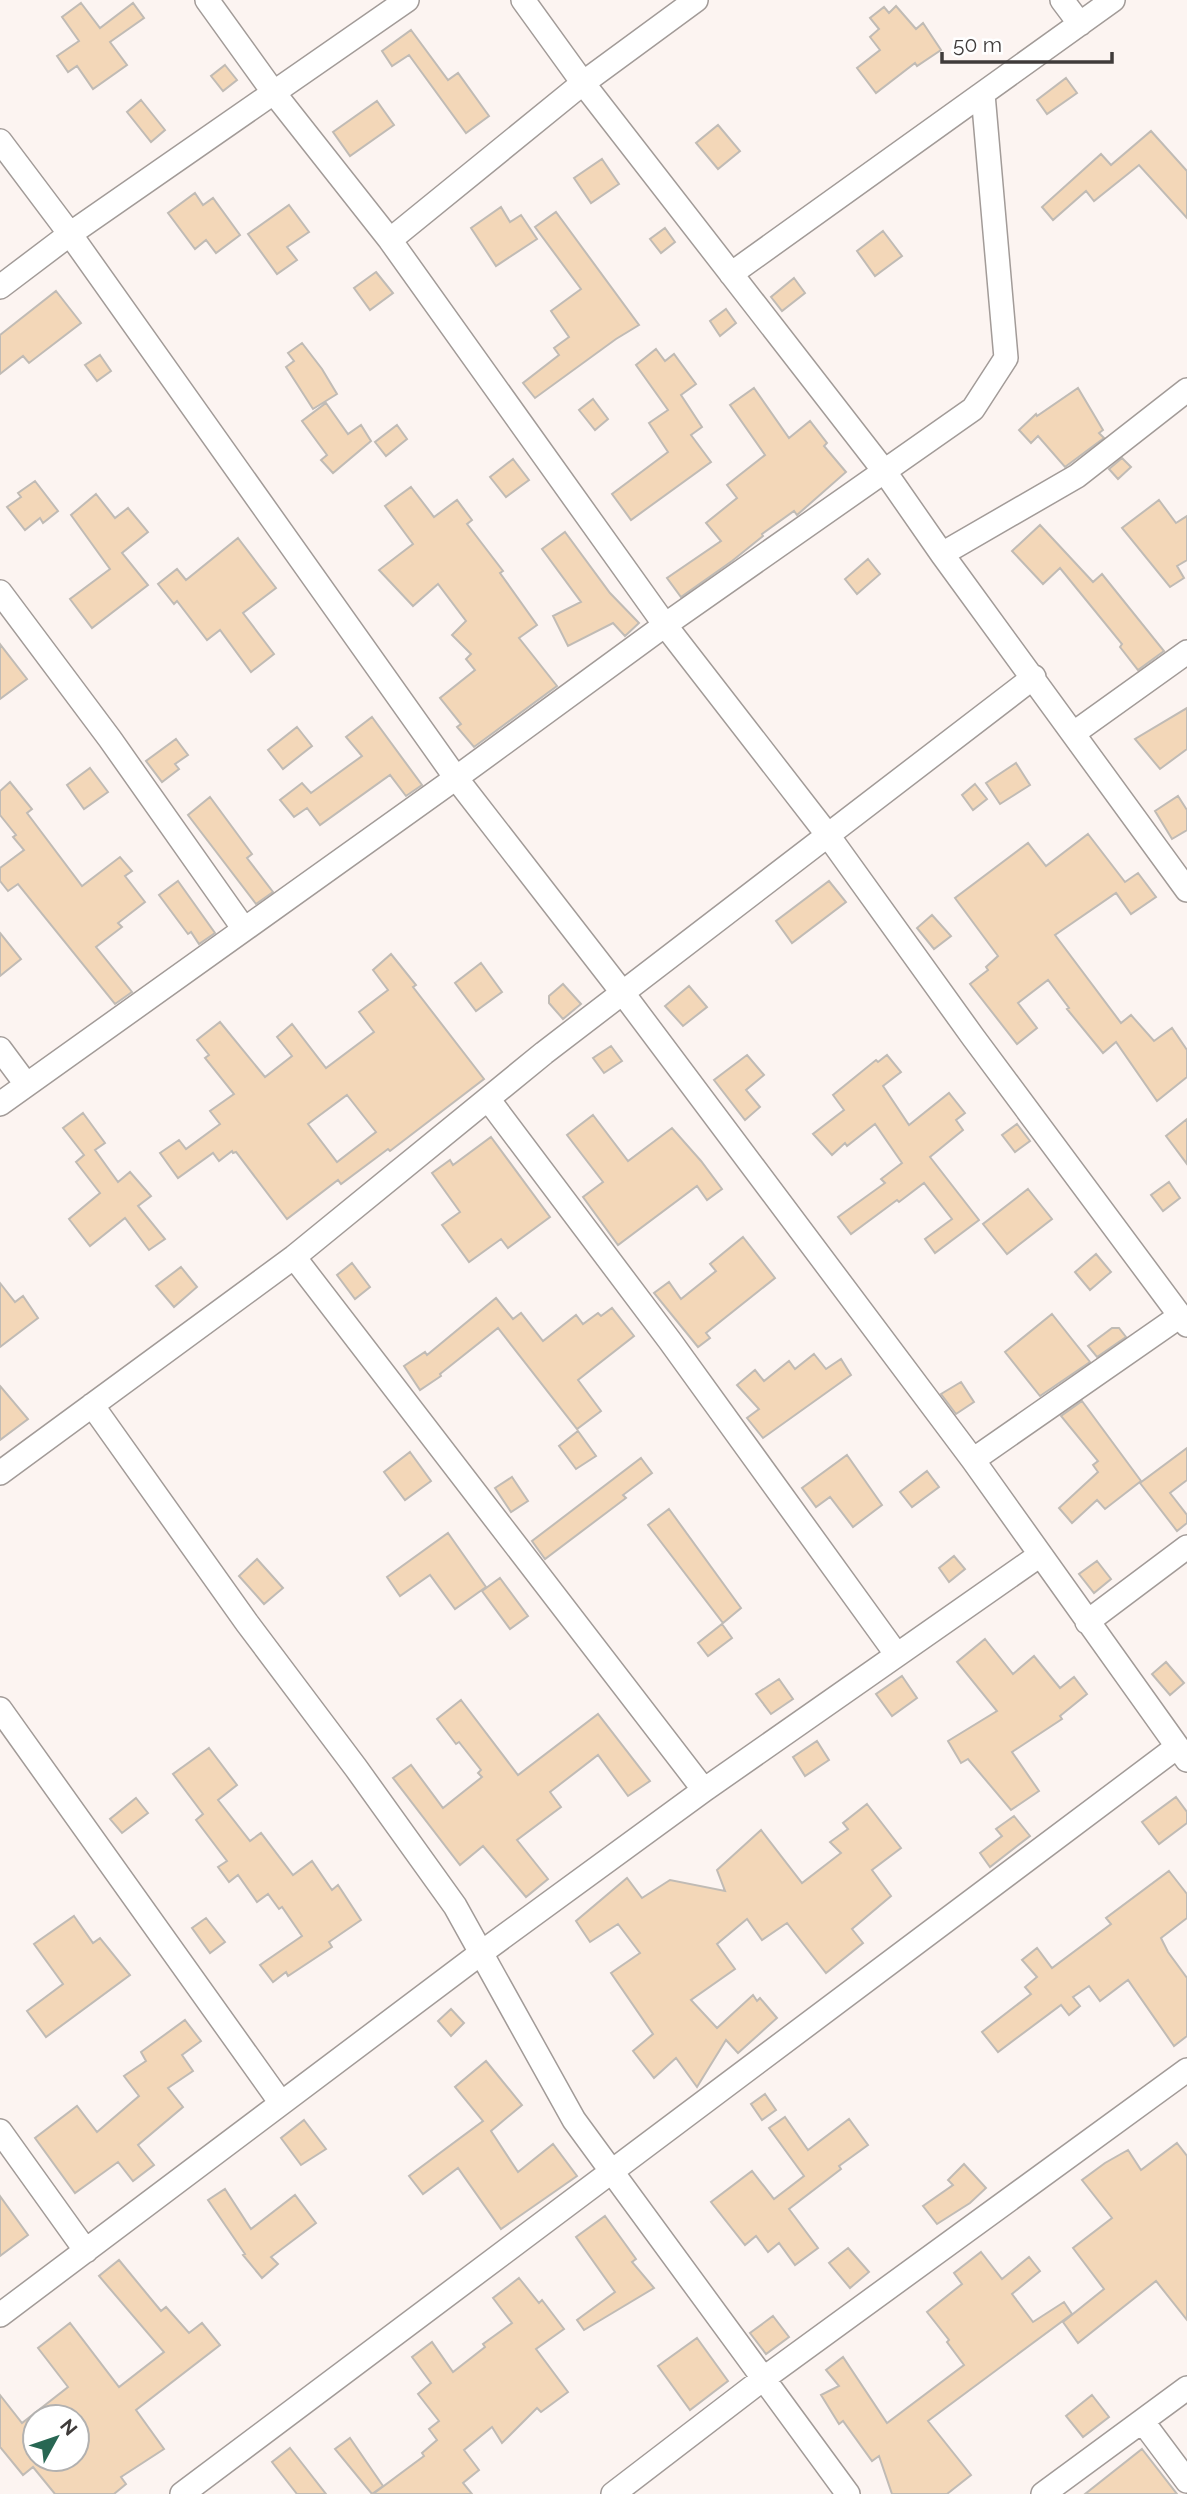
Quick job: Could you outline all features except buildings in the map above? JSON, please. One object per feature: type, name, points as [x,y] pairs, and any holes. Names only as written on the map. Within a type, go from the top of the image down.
[{"type":"street","points":[[207,0],[274,93],[390,240],[665,625],[827,834],[972,1037],[1184,1321],[973,1460]]},
{"type":"street","points":[[0,287],[70,234],[407,0]]},
{"type":"street","points":[[523,0],[583,83],[885,472],[1187,890]]},
{"type":"street","points":[[390,240],[583,83],[696,0]]},
{"type":"street","points":[[1062,0],[1080,24]]},
{"type":"street","points":[[731,274],[1113,0]]},
{"type":"street","points":[[0,1104],[665,625],[973,409],[1006,358],[983,93]]},
{"type":"street","points":[[0,141],[70,234],[456,778],[622,992],[973,1460],[1182,1753],[182,2494]]},
{"type":"street","points":[[942,554],[1077,476],[1187,390]]},
{"type":"street","points":[[0,592],[110,739],[244,929]]},
{"type":"street","points":[[1074,733],[1187,652]]},
{"type":"street","points":[[0,1473],[295,1257],[622,992],[1034,677]]},
{"type":"street","points":[[0,1049],[26,1084]]},
{"type":"street","points":[[488,1099],[677,1351],[897,1655]]},
{"type":"street","points":[[295,1257],[704,1790]]},
{"type":"street","points":[[92,1405],[454,1906],[574,2120],[848,2494]]},
{"type":"street","points":[[1087,1622],[1187,1547]]},
{"type":"street","points":[[0,2315],[481,1953],[704,1790],[1040,1555]]},
{"type":"street","points":[[0,1709],[281,2103]]},
{"type":"street","points":[[613,2494],[763,2379],[1187,2070]]},
{"type":"street","points":[[0,2131],[86,2251]]},
{"type":"street","points":[[1043,2494],[1187,2388]]},
{"type":"street","points":[[1143,2422],[1187,2481]]}]
